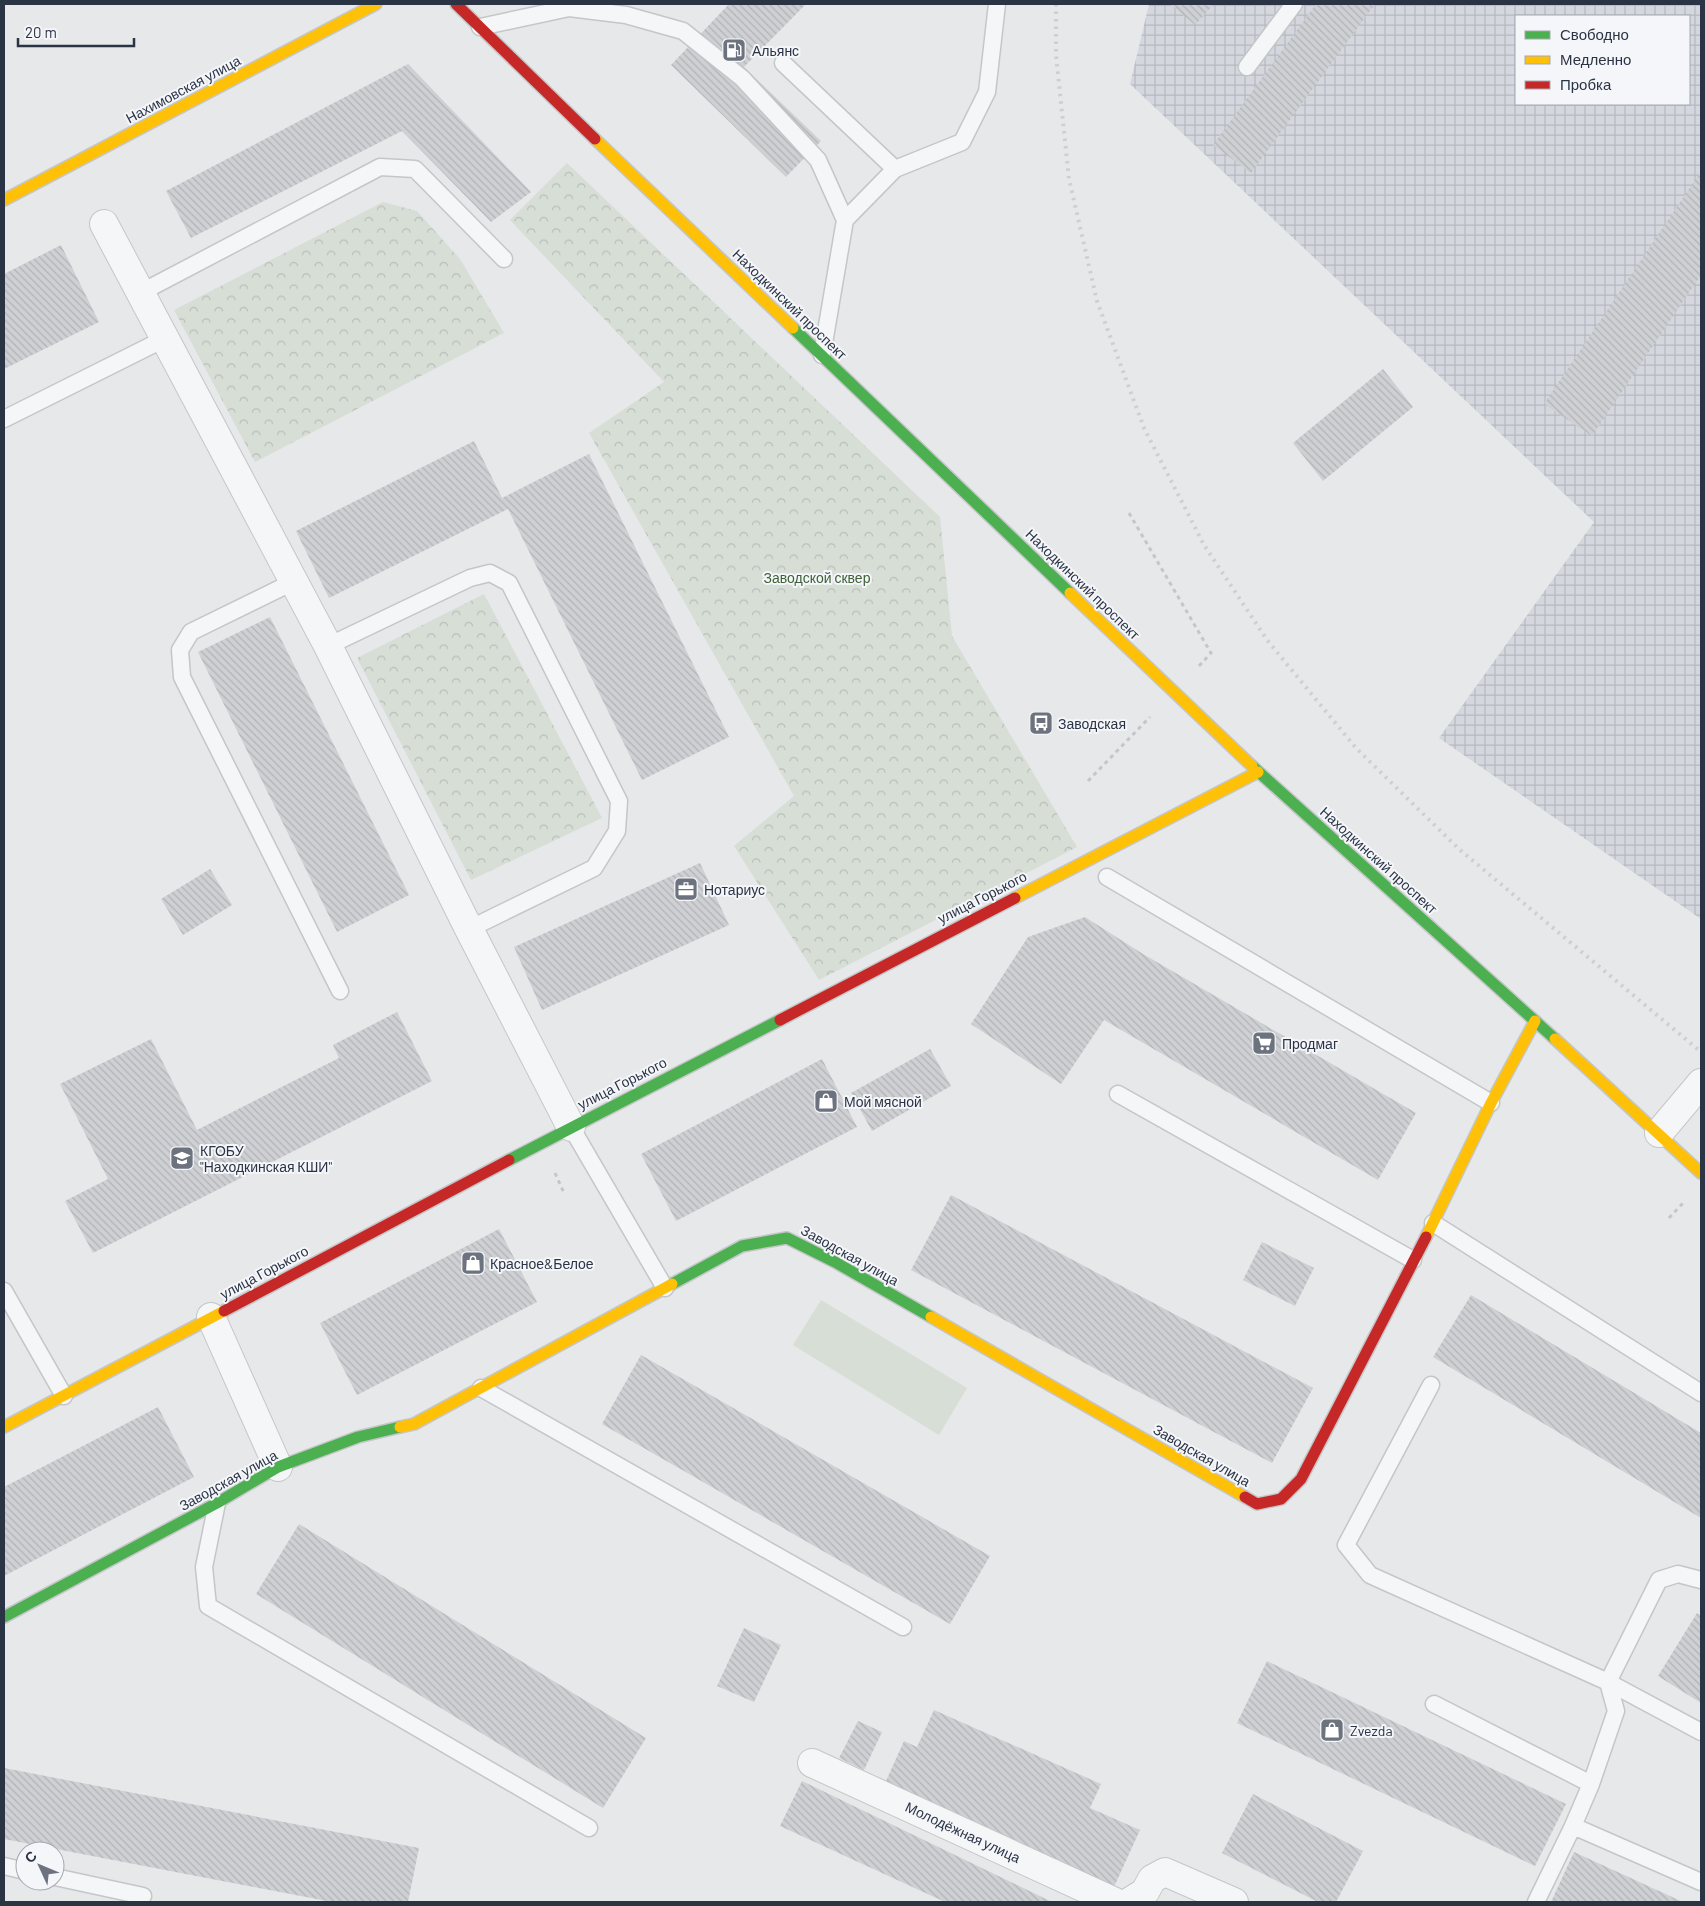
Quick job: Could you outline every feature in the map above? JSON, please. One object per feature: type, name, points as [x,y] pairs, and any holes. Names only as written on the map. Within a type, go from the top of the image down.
[{"type":"main road","name":"Нахимовская улица","points":[[4,200],[376,4]]},
{"type":"main road","name":"Находкинский проспект","points":[[456,4],[1258,772],[1659,1133],[1701,1174]]},
{"type":"main road","name":"улица Горького","points":[[4,1428],[571,1127],[1258,772]]},
{"type":"main road","name":"Заводская улица","points":[[4,1617],[217,1503],[278,1467],[358,1437],[414,1424],[742,1246],[787,1238],[843,1267],[1258,1504],[1281,1499],[1301,1479],[1433,1223],[1491,1103],[1535,1021]]},
{"type":"street","points":[[104,224],[328,646],[469,929],[571,1127]]},
{"type":"street","points":[[1659,1133],[1701,1083]]},
{"type":"street","points":[[211,1317],[278,1467]]},
{"type":"street","name":"Молодёжная улица","points":[[812,1763],[1115,1902]]},
{"type":"street","points":[[1129,1902],[1145,1892],[1152,1879],[1165,1872],[1234,1902]]},
{"type":"lane","points":[[845,220],[895,169],[962,142],[987,92],[997,4]]},
{"type":"lane","points":[[1247,67],[1294,4]]},
{"type":"lane","points":[[480,27],[571,6],[626,15],[683,30],[742,78],[818,160],[845,220],[822,355]]},
{"type":"lane","points":[[783,63],[895,169]]},
{"type":"lane","points":[[140,293],[380,167],[414,169],[504,259]]},
{"type":"lane","points":[[4,419],[164,339]]},
{"type":"lane","points":[[328,646],[470,578],[490,573],[509,583],[618,801],[617,831],[594,868],[469,929]]},
{"type":"lane","points":[[293,582],[191,632],[180,650],[182,676],[340,991]]},
{"type":"lane","points":[[1107,878],[1491,1103]]},
{"type":"lane","points":[[1118,1094],[1414,1260]]},
{"type":"lane","points":[[571,1127],[665,1288]]},
{"type":"lane","points":[[1433,1223],[1701,1393]]},
{"type":"lane","points":[[4,1291],[64,1396]]},
{"type":"lane","points":[[1431,1385],[1346,1545],[1370,1575],[1608,1682],[1701,1732]]},
{"type":"lane","points":[[481,1388],[903,1627]]},
{"type":"lane","points":[[217,1503],[204,1567],[208,1606],[589,1828]]},
{"type":"lane","points":[[1536,1902],[1591,1784],[1616,1711],[1608,1682],[1659,1580],[1678,1574],[1701,1580]]},
{"type":"lane","points":[[1434,1704],[1591,1784]]},
{"type":"lane","points":[[1573,1826],[1701,1882]]},
{"type":"lane","points":[[65,1879],[143,1896]]},
{"type":"shaded area","points":[[1149,4],[1701,4],[1701,919],[1439,738],[1594,522],[1130,84]]},
{"type":"green space","name":"Заводской сквер","points":[[567,163],[940,517],[952,636],[1077,847],[819,980],[734,846],[794,796],[589,433],[664,382],[510,220]]},
{"type":"green space","points":[[383,202],[417,211],[460,259],[504,333],[255,462],[174,310]]},
{"type":"green space","points":[[484,594],[602,818],[471,880],[357,658]]},
{"type":"green space","points":[[821,1300],[967,1388],[939,1435],[793,1345]]},
{"type":"building","points":[[729,4],[806,4],[744,67],[821,141],[786,177],[671,65]]},
{"type":"building","points":[[1170,4],[1214,4],[1195,25]]},
{"type":"building","points":[[1316,4],[1375,4],[1251,173],[1213,145]]},
{"type":"building","points":[[408,64],[531,192],[491,222],[402,131],[191,238],[166,191]]},
{"type":"building","points":[[1701,171],[1701,275],[1592,436],[1544,404]]},
{"type":"building","points":[[61,245],[99,322],[4,369],[4,274]]},
{"type":"building","points":[[1383,369],[1413,407],[1323,481],[1293,443]]},
{"type":"building","points":[[474,441],[502,498],[589,454],[729,737],[642,780],[508,509],[329,598],[296,531]]},
{"type":"building","points":[[270,617],[409,895],[337,932],[198,652]]},
{"type":"building","points":[[700,863],[729,925],[542,1010],[514,947]]},
{"type":"building","points":[[210,869],[232,905],[183,935],[161,899]]},
{"type":"building","points":[[1085,917],[1143,954],[1416,1113],[1378,1180],[1104,1020],[1061,1084],[971,1024],[1028,937]]},
{"type":"building","points":[[397,1012],[432,1081],[93,1253],[65,1201],[108,1179],[60,1084],[151,1039],[197,1130],[339,1058],[333,1045]]},
{"type":"building","points":[[930,1049],[951,1086],[872,1131],[851,1093]]},
{"type":"building","points":[[822,1059],[857,1127],[676,1221],[641,1154]]},
{"type":"building","points":[[951,1195],[1313,1388],[1272,1463],[911,1270]]},
{"type":"building","points":[[499,1229],[537,1302],[357,1395],[320,1323]]},
{"type":"building","points":[[1262,1242],[1314,1268],[1295,1306],[1243,1280]]},
{"type":"building","points":[[1471,1295],[1701,1433],[1701,1518],[1433,1357]]},
{"type":"building","points":[[641,1355],[990,1556],[950,1624],[602,1424]]},
{"type":"building","points":[[158,1407],[194,1477],[4,1576],[4,1487]]},
{"type":"building","points":[[299,1524],[646,1738],[603,1808],[256,1594]]},
{"type":"building","points":[[1697,1613],[1701,1616],[1701,1703],[1658,1676]]},
{"type":"building","points":[[744,1628],[781,1645],[754,1702],[717,1686]]},
{"type":"building","points":[[1267,1661],[1566,1804],[1535,1866],[1237,1723]]},
{"type":"building","points":[[934,1710],[1101,1784],[1090,1808],[1140,1830],[1114,1887],[886,1781],[904,1741],[917,1747]]},
{"type":"building","points":[[858,1721],[882,1732],[864,1770],[839,1758]]},
{"type":"building","points":[[4,1768],[419,1848],[408,1902],[332,1902],[65,1851],[65,1841],[15,1841],[4,1839]]},
{"type":"building","points":[[802,1781],[1052,1902],[945,1902],[780,1826]]},
{"type":"building","points":[[1253,1794],[1363,1851],[1336,1902],[1318,1902],[1222,1853]]},
{"type":"building","points":[[1574,1852],[1683,1902],[1551,1902]]},
{"type":"railway","points":[[1056,4],[1056,55],[1069,179],[1097,301],[1144,428],[1204,545],[1267,640],[1356,748],[1459,849],[1701,1052]]},
{"type":"traffic: fast","points":[[793,328],[1070,593]]},
{"type":"traffic: fast","points":[[1252,766],[1555,1039]]},
{"type":"traffic: fast","points":[[509,1160],[780,1020]]},
{"type":"traffic: fast","points":[[672,1284],[742,1246],[787,1238],[835,1262],[931,1317]]},
{"type":"traffic: fast","points":[[4,1617],[217,1503],[278,1467],[358,1437],[400,1427]]},
{"type":"traffic: slow","points":[[4,200],[376,4]]},
{"type":"traffic: slow","points":[[595,139],[793,328]]},
{"type":"traffic: slow","points":[[1070,593],[1252,766]]},
{"type":"traffic: slow","points":[[1015,898],[1258,772]]},
{"type":"traffic: slow","points":[[1426,1237],[1491,1103],[1535,1021]]},
{"type":"traffic: slow","points":[[1555,1039],[1701,1173]]},
{"type":"traffic: slow","points":[[400,1427],[414,1424],[672,1284]]},
{"type":"traffic: slow","points":[[4,1427],[224,1311]]},
{"type":"traffic: slow","points":[[931,1317],[1245,1497]]},
{"type":"traffic: jam","points":[[456,4],[595,139]]},
{"type":"traffic: jam","points":[[780,1020],[1015,898]]},
{"type":"traffic: jam","points":[[224,1311],[509,1160]]},
{"type":"traffic: jam","points":[[1245,1497],[1257,1504],[1281,1499],[1301,1479],[1426,1237]]},
{"type":"place","name":"Альянс","points":[[734,50]]},
{"type":"place","name":"Заводская","points":[[1041,723]]},
{"type":"place","name":"Нотариус","points":[[686,889]]},
{"type":"place","name":"Продмаг","points":[[1264,1043]]},
{"type":"place","name":"Мой мясной","points":[[826,1101]]},
{"type":"place","name":"КГОБУ \"Находкинская КШИ\"","points":[[182,1158]]},
{"type":"place","name":"Красное&Белое","points":[[473,1263]]},
{"type":"place","name":"Zvezda","points":[[1332,1730]]}]
